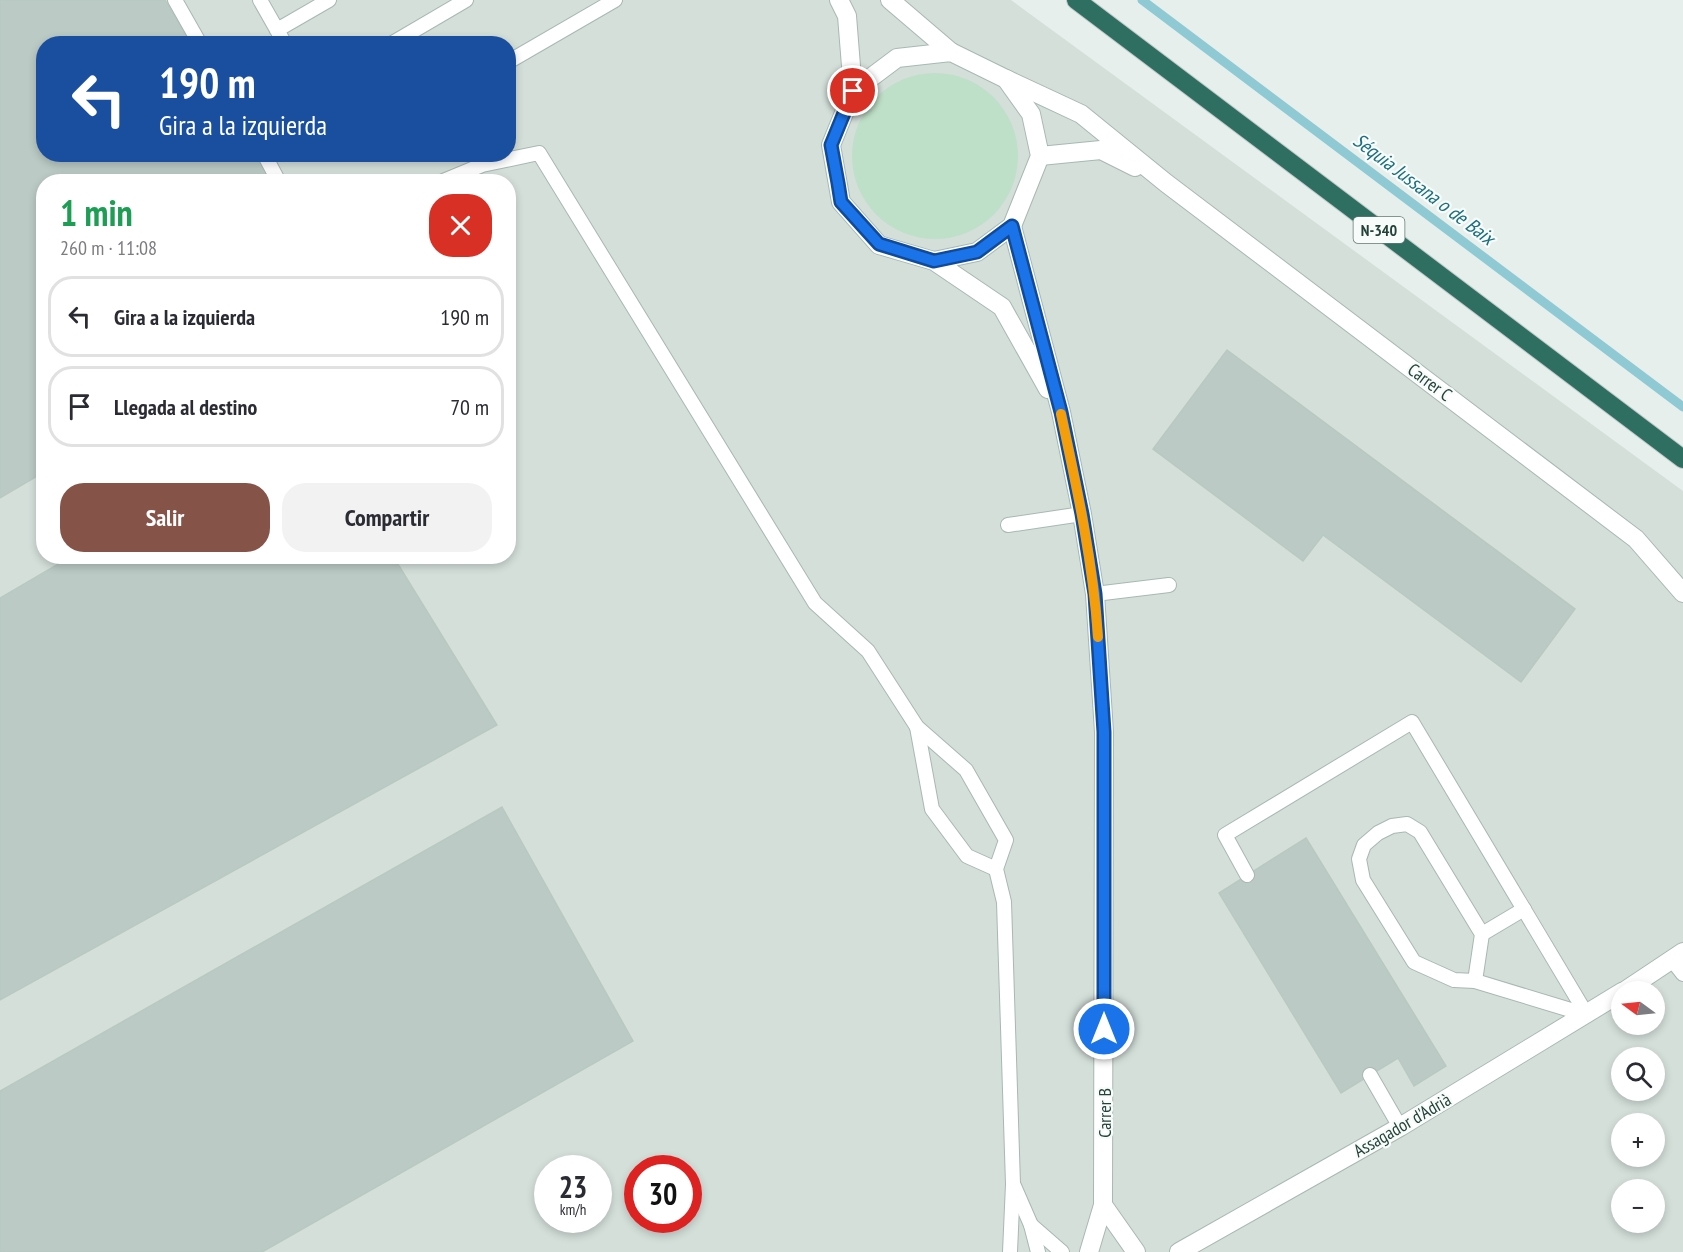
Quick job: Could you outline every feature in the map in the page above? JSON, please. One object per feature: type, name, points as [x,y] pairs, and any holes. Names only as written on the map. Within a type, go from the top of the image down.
[{"type":"highway","name":"N-340","points":[[1076,0],[1683,459]]},
{"type":"street","points":[[839,0],[847,16],[853,91],[831,145],[841,202],[879,244],[934,261],[977,252],[1012,226],[1040,156],[1031,114],[1006,79],[951,52],[890,0]]},
{"type":"street","points":[[853,91],[897,58],[951,52]]},
{"type":"street","name":"Carrer C","points":[[1006,79],[1081,114],[1166,183],[1636,539],[1683,593]]},
{"type":"street","name":"Carrer C","points":[[1040,156],[1101,150],[1166,183]]},
{"type":"street","name":"Carrer B","points":[[1012,226],[1061,412],[1082,514],[1095,594],[1104,732],[1103,1205]]},
{"type":"street","name":"Carrer B","points":[[934,261],[1002,307],[1061,412]]},
{"type":"street","name":"Assagador d'Adrià","points":[[1643,981],[1679,962]]},
{"type":"street","name":"Assagador d'Adrià","points":[[1179,1252],[1400,1127],[1611,999]]},
{"type":"street","points":[[1089,1252],[1103,1205]]},
{"type":"street","points":[[1103,1205],[1136,1252]]},
{"type":"lane","points":[[175,0],[195,36]]},
{"type":"lane","points":[[260,0],[280,36]]},
{"type":"lane","points":[[277,30],[329,0]]},
{"type":"lane","points":[[405,36],[466,0]]},
{"type":"lane","points":[[516,57],[615,0]]},
{"type":"lane","points":[[516,158],[539,153],[815,603],[868,651],[917,727],[966,770],[1006,840],[996,868],[1004,902],[1013,1184],[1009,1250]]},
{"type":"lane","points":[[460,174],[496,162]]},
{"type":"lane","points":[[1008,525],[1082,514]]},
{"type":"lane","points":[[1095,594],[1169,585]]},
{"type":"lane","points":[[1247,875],[1225,835],[1412,722],[1587,1015]]},
{"type":"lane","points":[[917,727],[932,809],[967,856],[996,868]]},
{"type":"lane","points":[[1475,981],[1482,934],[1420,832],[1407,824],[1392,826],[1378,833],[1364,845],[1359,859],[1363,880],[1414,962],[1454,980],[1475,981],[1587,1015]]},
{"type":"lane","points":[[1482,934],[1524,909]]},
{"type":"lane","points":[[1370,1075],[1400,1127]]},
{"type":"lane","points":[[1013,1184],[1031,1225],[1038,1252]]},
{"type":"lane","points":[[1031,1225],[1062,1252]]},
{"type":"shaded area","points":[[0,0],[1011,0],[1683,491],[1683,1252],[0,1252]]},
{"type":"green space","points":[[935,73],[967,79],[994,97],[1012,124],[1018,156],[1012,188],[994,215],[967,233],[935,239],[903,233],[876,215],[858,188],[852,156],[858,124],[876,97],[903,79]]},
{"type":"building","points":[[0,0],[165,0],[186,36],[36,36],[36,162],[261,162],[267,174],[36,174],[36,477],[0,498]]},
{"type":"building","points":[[1227,350],[1575,609],[1521,682],[1323,535],[1303,561],[1153,449]]},
{"type":"building","points":[[58,564],[398,564],[497,725],[0,1000],[0,598]]},
{"type":"building","points":[[502,807],[633,1041],[262,1252],[0,1252],[0,1091]]},
{"type":"building","points":[[1306,838],[1446,1066],[1414,1086],[1398,1058],[1341,1093],[1219,893]]},
{"type":"waterway","name":"Séquia Jussana o de Baix","points":[[1142,0],[1683,407]]},
{"type":"slow traffic","points":[[1061,414],[1082,514],[1095,594],[1098,637]]},
{"type":"route","points":[[853,91],[831,145],[841,202],[879,244],[934,261],[977,252],[1012,226],[1061,412],[1082,514],[1095,594],[1104,732],[1104,1029]]}]
